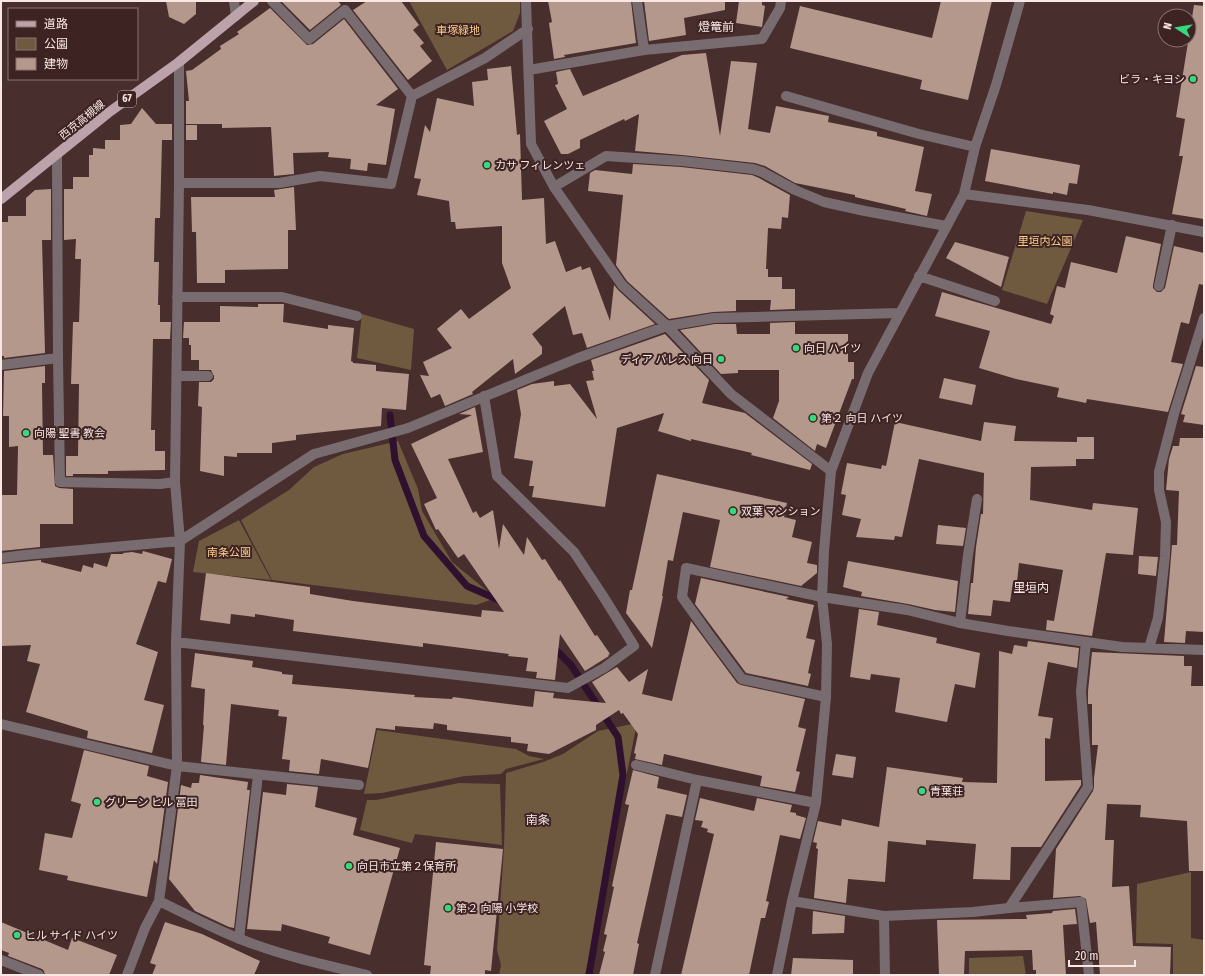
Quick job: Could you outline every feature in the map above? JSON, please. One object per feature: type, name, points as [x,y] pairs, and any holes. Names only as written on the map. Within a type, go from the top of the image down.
[{"type":"main road","name":"西京高槻線","points":[[1,199],[108,113],[179,62],[254,1]]},
{"type":"street","points":[[234,1],[236,16]]},
{"type":"street","points":[[272,1],[308,39],[346,10],[412,96]]},
{"type":"street","points":[[526,1],[531,144],[554,187],[622,285],[667,326],[731,394],[831,471]]},
{"type":"street","points":[[637,1],[644,50]]},
{"type":"street","points":[[529,70],[644,50],[762,40],[780,8],[781,1]]},
{"type":"street","points":[[777,975],[792,901],[816,803],[826,697],[827,644],[822,597],[824,551],[831,471],[868,373],[964,194],[975,147],[996,85],[1020,1]]},
{"type":"street","points":[[179,183],[279,183],[320,176],[391,184],[412,96],[484,58],[528,29]]},
{"type":"street","points":[[127,975],[145,928],[159,901],[177,766],[176,642],[180,541],[175,482],[179,62]]},
{"type":"street","points":[[786,96],[919,134],[975,147]]},
{"type":"street","points":[[57,155],[60,482],[160,484],[175,482]]},
{"type":"street","points":[[554,187],[606,156],[682,161],[753,169],[762,172],[795,190],[824,202],[946,226]]},
{"type":"street","points":[[964,194],[1088,210],[1204,232]]},
{"type":"street","points":[[1159,286],[1172,225]]},
{"type":"street","points":[[919,276],[995,301]]},
{"type":"street","points":[[177,297],[282,297],[357,316]]},
{"type":"street","points":[[1,558],[180,541],[314,454],[408,428],[578,358],[667,326],[714,318],[899,313]]},
{"type":"street","points":[[1150,648],[1158,618],[1165,556],[1166,522],[1159,490],[1159,472],[1174,414],[1204,318]]},
{"type":"street","points":[[1,365],[58,358]]},
{"type":"street","points":[[177,376],[208,376]]},
{"type":"street","points":[[176,642],[568,688],[604,668],[634,646],[574,552],[497,476],[484,396]]},
{"type":"street","points":[[960,623],[968,555],[977,499]]},
{"type":"street","points":[[826,697],[742,679],[682,597],[686,568],[822,597],[907,610],[960,623],[1008,631],[1122,647],[1204,650]]},
{"type":"street","points":[[1009,908],[1088,787],[1081,691],[1086,642]]},
{"type":"street","points":[[1,724],[177,766],[359,785]]},
{"type":"street","points":[[636,765],[697,780],[816,803]]},
{"type":"street","points":[[239,939],[258,775]]},
{"type":"street","points":[[655,975],[697,780]]},
{"type":"street","points":[[159,901],[239,939],[316,963],[367,975]]},
{"type":"street","points":[[792,901],[884,916],[972,912],[1080,902],[1089,975]]},
{"type":"street","points":[[884,916],[885,975]]},
{"type":"street","points":[[1,960],[39,975]]},
{"type":"green space","name":"車塚緑地","points":[[409,1],[520,1],[520,13],[513,31],[447,70]]},
{"type":"green space","name":"里垣内公園","points":[[1026,211],[1083,220],[1047,304],[1002,290]]},
{"type":"green space","points":[[362,314],[414,329],[411,370],[357,358]]},
{"type":"green space","points":[[398,441],[418,489],[422,511],[452,562],[496,598],[476,605],[272,580],[241,520],[289,490],[314,467],[343,454]]},
{"type":"green space","name":"南条公園","points":[[239,520],[271,580],[193,572],[199,541]]},
{"type":"green space","points":[[637,723],[595,933],[585,975],[499,975],[501,965],[497,950],[504,848],[506,773],[543,762],[563,754],[598,731]]},
{"type":"green space","points":[[377,730],[516,749],[529,756],[544,759],[506,769],[501,774],[465,776],[382,793],[364,794]]},
{"type":"green space","points":[[459,783],[500,784],[502,845],[415,834],[412,843],[360,830],[367,800],[376,800]]},
{"type":"green space","points":[[1191,872],[1191,938],[1204,940],[1204,975],[1173,975],[1173,944],[1136,943],[1137,884]]},
{"type":"green space","points":[[1023,956],[1026,975],[969,975],[969,958]]},
{"type":"building","points":[[166,1],[196,1],[196,14],[184,24],[169,17]]},
{"type":"building","points":[[281,1],[338,1],[341,5],[310,30]]},
{"type":"building","points":[[367,1],[401,1],[419,25],[413,30],[424,43],[420,46],[432,61],[408,80],[353,10]]},
{"type":"building","points":[[548,1],[631,1],[636,43],[564,55],[565,57],[554,59],[549,23],[552,22]]},
{"type":"building","points":[[644,1],[725,1],[725,10],[684,18],[686,35],[649,41]]},
{"type":"building","points":[[739,1],[762,1],[762,5],[765,6],[762,27],[736,23]]},
{"type":"building","points":[[941,1],[992,1],[968,100],[920,89],[922,80],[790,48],[800,6],[932,38]]},
{"type":"building","points":[[1194,5],[1204,6],[1204,219],[1172,214],[1183,156],[1179,156],[1185,119],[1176,117],[1187,48],[1197,48],[1197,8],[1194,8]]},
{"type":"building","points":[[270,8],[307,45],[313,44],[344,19],[398,89],[376,105],[395,109],[386,165],[368,163],[367,171],[350,169],[351,159],[328,157],[329,152],[293,153],[294,174],[274,176],[271,127],[222,128],[222,124],[186,124],[186,101],[189,101],[186,71],[192,70],[221,49],[220,46],[239,34],[237,32]]},
{"type":"building","points":[[706,53],[720,136],[731,61],[757,63],[748,129],[770,133],[776,106],[829,116],[828,122],[877,132],[877,136],[924,147],[915,191],[932,194],[927,216],[905,211],[906,209],[855,197],[855,195],[795,183],[765,166],[755,163],[635,151],[639,114],[625,121],[624,119],[580,140],[580,148],[568,154],[561,154],[544,121],[567,109],[555,85],[558,84],[556,72],[570,69],[583,96],[682,55]]},
{"type":"building","points":[[511,66],[517,135],[520,134],[522,200],[544,198],[546,244],[555,241],[566,272],[581,266],[582,270],[590,267],[610,321],[614,285],[655,324],[587,348],[582,333],[573,335],[565,306],[532,334],[542,347],[542,354],[515,374],[513,359],[472,392],[473,394],[445,406],[440,394],[431,398],[420,375],[429,376],[423,362],[452,348],[437,329],[461,309],[469,319],[511,288],[502,263],[502,226],[456,229],[455,222],[451,222],[449,201],[417,195],[421,179],[414,178],[425,125],[430,132],[437,98],[474,106],[472,82],[488,80],[487,69]]},
{"type":"building","points":[[142,108],[156,124],[172,124],[172,140],[162,140],[160,218],[155,218],[154,262],[159,262],[158,305],[160,305],[160,322],[171,322],[170,339],[153,339],[151,430],[155,430],[155,451],[165,451],[165,470],[108,471],[108,474],[73,474],[73,476],[66,476],[66,456],[78,456],[79,384],[71,384],[73,322],[79,322],[81,259],[75,259],[76,239],[64,240],[64,189],[73,189],[73,177],[89,177],[89,155],[93,155],[93,148],[105,149],[105,140],[120,140],[120,125],[131,124]]},
{"type":"building","points":[[186,125],[197,125],[197,140],[186,140]]},
{"type":"building","points":[[991,149],[1080,165],[1077,184],[1069,183],[1067,195],[1053,192],[1053,194],[985,181]]},
{"type":"building","points":[[633,164],[681,167],[752,175],[790,195],[788,218],[782,217],[781,229],[768,228],[766,269],[768,269],[768,277],[782,277],[782,289],[795,289],[795,309],[770,310],[771,300],[736,300],[736,311],[713,312],[669,319],[627,281],[616,265],[623,195],[588,191],[590,173],[595,170],[632,174]]},
{"type":"building","points":[[294,187],[296,230],[288,230],[288,269],[225,270],[225,283],[197,283],[196,232],[192,232],[191,197],[275,197],[274,190]]},
{"type":"building","points":[[51,189],[51,240],[42,240],[45,353],[4,358],[4,356],[1,356],[1,222],[8,222],[8,216],[26,216],[26,198],[35,190]]},
{"type":"building","points":[[1126,236],[1161,244],[1153,285],[1153,288],[1157,292],[1161,292],[1165,288],[1174,246],[1204,253],[1204,285],[1199,284],[1189,324],[1181,322],[1171,362],[1183,364],[1168,412],[1087,399],[1086,403],[1057,397],[1059,388],[1016,379],[979,368],[990,331],[935,316],[942,292],[1051,324],[1054,316],[1050,314],[1057,286],[1065,288],[1071,262],[1117,273]]},
{"type":"building","points":[[955,242],[1009,257],[1001,287],[946,258]]},
{"type":"building","points":[[258,304],[284,304],[283,322],[328,329],[328,325],[354,328],[351,361],[353,363],[376,365],[376,371],[409,374],[406,410],[382,408],[381,426],[296,435],[296,440],[272,443],[272,453],[237,453],[237,457],[224,456],[224,476],[200,471],[202,407],[198,406],[199,382],[211,382],[214,379],[214,376],[211,370],[199,370],[199,360],[191,360],[191,345],[189,345],[189,338],[183,338],[184,322],[220,322],[220,306],[258,307]]},
{"type":"building","points":[[795,322],[795,334],[848,334],[848,362],[854,362],[854,379],[852,379],[826,448],[817,444],[815,451],[773,418],[779,401],[779,370],[738,370],[738,373],[721,374],[680,330],[715,324],[736,324],[737,334],[770,334],[770,323]]},
{"type":"building","points":[[665,334],[709,380],[702,403],[745,413],[812,464],[810,470],[751,455],[752,453],[691,439],[691,441],[658,431],[664,413],[617,428],[605,507],[532,497],[534,486],[529,486],[533,461],[514,458],[521,414],[517,390],[532,384],[554,381],[554,386],[570,384],[597,419],[586,381],[594,380],[592,371],[594,371],[591,360]]},
{"type":"building","points":[[45,366],[45,383],[42,383],[43,455],[53,455],[55,486],[59,488],[73,489],[73,524],[40,524],[40,547],[1,551],[1,495],[17,495],[18,446],[9,447],[9,416],[3,416],[4,371]]},
{"type":"building","points":[[1196,366],[1204,367],[1204,425],[1183,422],[1185,415],[1181,414]]},
{"type":"building","points":[[944,378],[976,385],[972,405],[939,398]]},
{"type":"building","points":[[475,407],[483,452],[448,459],[473,513],[476,511],[480,518],[493,510],[499,549],[503,524],[524,555],[527,537],[542,560],[545,559],[559,581],[560,580],[595,636],[597,635],[610,654],[608,655],[609,656],[585,671],[560,634],[555,680],[536,678],[537,672],[526,671],[528,658],[508,656],[509,654],[423,643],[423,647],[293,631],[294,620],[255,614],[255,617],[231,614],[230,624],[200,620],[206,573],[310,587],[310,594],[353,601],[481,617],[482,610],[504,612],[464,554],[458,558],[438,529],[436,530],[424,504],[437,498],[411,444],[472,415],[459,414]]},
{"type":"building","points":[[895,422],[981,441],[984,422],[1016,426],[1014,441],[1077,442],[1077,437],[1094,437],[1094,459],[1076,459],[1076,466],[1031,467],[1030,500],[1092,510],[1093,503],[1138,508],[1133,555],[1106,553],[1092,636],[1046,630],[1047,620],[1054,621],[1063,570],[1019,563],[1017,582],[1013,582],[1010,602],[993,600],[991,616],[968,614],[971,583],[973,583],[976,547],[981,514],[983,514],[984,473],[919,459],[902,537],[895,536],[894,540],[856,537],[861,519],[842,515],[846,495],[841,494],[847,463],[881,469],[882,465],[886,466]]},
{"type":"building","points":[[1180,438],[1204,438],[1204,632],[1186,631],[1185,643],[1164,642],[1172,545],[1177,545],[1179,491],[1166,490],[1169,459],[1173,446],[1179,446]]},
{"type":"building","points":[[657,474],[787,503],[784,517],[796,520],[792,537],[812,542],[807,563],[817,565],[817,573],[801,586],[710,567],[720,520],[683,512],[673,561],[668,560],[663,596],[652,648],[626,613]]},
{"type":"building","points":[[938,525],[966,528],[963,546],[936,544]]},
{"type":"building","points":[[143,551],[172,559],[166,583],[158,581],[136,644],[158,652],[144,700],[164,705],[152,753],[87,738],[88,731],[26,712],[40,664],[27,661],[31,645],[1,646],[1,564],[41,560],[41,562],[81,572],[83,565],[93,568],[94,563],[107,567],[111,554],[132,552],[142,554]]},
{"type":"building","points":[[1139,556],[1158,557],[1156,576],[1138,574]]},
{"type":"building","points":[[848,561],[958,581],[955,612],[935,610],[861,596],[862,592],[843,587]]},
{"type":"building","points":[[701,578],[789,597],[786,599],[814,605],[806,638],[815,640],[808,673],[811,674],[808,686],[746,673],[695,604]]},
{"type":"building","points":[[859,609],[879,612],[877,625],[937,638],[936,643],[980,653],[975,688],[955,684],[947,722],[895,712],[900,678],[871,674],[870,680],[850,677]]},
{"type":"building","points":[[691,621],[737,683],[805,699],[798,727],[806,729],[796,771],[800,772],[795,792],[760,786],[762,776],[664,754],[662,765],[635,759],[636,754],[634,753],[638,734],[623,713],[621,714],[619,710],[596,725],[596,730],[549,754],[527,751],[528,744],[511,742],[511,737],[447,730],[447,725],[434,723],[433,729],[395,726],[395,730],[376,728],[368,768],[321,759],[319,774],[289,771],[290,760],[282,759],[287,717],[278,716],[279,710],[231,704],[226,765],[201,762],[205,689],[191,687],[195,653],[253,661],[252,667],[293,675],[292,684],[415,695],[414,697],[452,699],[453,697],[533,707],[535,691],[554,693],[553,698],[606,703],[592,682],[617,667],[629,682],[648,669],[642,694],[672,701]]},
{"type":"building","points":[[1028,641],[1079,648],[1077,668],[1048,662],[1038,716],[1053,718],[1050,739],[1045,738],[1045,781],[1081,780],[1081,785],[1041,847],[1011,847],[1010,880],[973,879],[976,844],[926,840],[926,845],[888,841],[885,882],[848,879],[846,903],[814,898],[818,849],[816,848],[817,843],[813,842],[818,821],[841,826],[842,819],[879,827],[887,767],[963,778],[962,782],[997,783],[999,651],[1012,654],[1014,645],[1027,647]]},
{"type":"building","points":[[1092,652],[1184,656],[1184,666],[1192,666],[1191,686],[1204,686],[1204,871],[1189,871],[1187,821],[1140,817],[1141,805],[1107,804],[1105,840],[1114,840],[1112,887],[1129,886],[1133,946],[1171,947],[1170,975],[1100,975],[1096,922],[1090,923],[1086,899],[1080,896],[1053,898],[1056,849],[1093,791],[1094,787],[1098,745],[1092,745],[1092,704],[1088,704]]},
{"type":"building","points":[[84,750],[149,766],[147,776],[168,782],[157,864],[154,860],[147,897],[67,880],[68,876],[39,870],[45,833],[72,838],[81,804],[71,801]]},
{"type":"building","points":[[836,754],[856,757],[853,778],[832,775]]},
{"type":"building","points":[[633,770],[659,777],[657,788],[687,795],[682,817],[666,814],[637,943],[639,944],[633,975],[599,975],[605,952],[603,951],[607,935],[604,934],[614,887],[612,886],[629,805],[625,804]]},
{"type":"building","points":[[200,775],[248,782],[247,790],[250,790],[234,928],[195,911],[169,879],[181,785],[191,788],[192,783],[199,783]]},
{"type":"building","points":[[287,784],[318,787],[315,807],[357,818],[353,835],[400,848],[370,955],[328,943],[330,937],[282,924],[281,931],[247,929],[263,792],[286,795]]},
{"type":"building","points":[[700,798],[754,811],[757,798],[792,805],[790,812],[806,818],[800,839],[780,835],[766,901],[769,902],[765,918],[761,918],[749,975],[681,975],[714,834],[707,832],[708,829],[701,827],[703,821],[695,820]]},
{"type":"building","name":"第２ 向陽 小学校","points":[[436,842],[503,849],[491,971],[485,970],[485,975],[430,975],[431,966],[424,965]]},
{"type":"building","points":[[1075,909],[1077,924],[1063,925],[1066,975],[1036,975],[1036,970],[1033,970],[1032,950],[965,951],[964,975],[939,975],[937,920],[1027,919],[1026,915]]},
{"type":"building","points":[[813,911],[845,916],[844,933],[812,934]]},
{"type":"building","points":[[1,922],[68,950],[72,938],[117,955],[109,975],[45,975],[42,969],[8,956],[9,953],[1,950]]},
{"type":"building","points":[[165,922],[202,934],[260,961],[254,975],[152,975],[156,965],[150,963]]},
{"type":"building","points":[[793,958],[853,960],[853,975],[791,975]]},
{"type":"waterway","points":[[390,415],[395,460],[424,536],[467,586],[501,601]]},
{"type":"waterway","points":[[552,646],[571,665],[618,737],[623,775],[589,975]]},
{"type":"place","name":"ビラ・キヨシ","points":[[1193,79]]},
{"type":"place","name":"カサ フィレンツェ","points":[[487,165]]},
{"type":"place","name":"向日 ハイツ","points":[[796,348]]},
{"type":"place","name":"ディア パレス 向日","points":[[721,359]]},
{"type":"place","name":"第２ 向日 ハイツ","points":[[813,418]]},
{"type":"place","name":"向陽 聖書 教会","points":[[26,433]]},
{"type":"place","name":"双葉 マンション","points":[[733,511]]},
{"type":"place","name":"青葉荘","points":[[922,791]]},
{"type":"place","name":"グリーン ヒル 冨田","points":[[97,802]]},
{"type":"place","name":"向日市立第２保育所","points":[[349,866]]},
{"type":"place","name":"第２ 向陽 小学校","points":[[448,908]]},
{"type":"place","name":"ヒル サイド ハイツ","points":[[17,935]]},
{"type":"district","name":"燈篭前","points":[[716,27]]},
{"type":"district","name":"里垣内","points":[[1031,588]]},
{"type":"district","name":"南条","points":[[538,820]]}]
